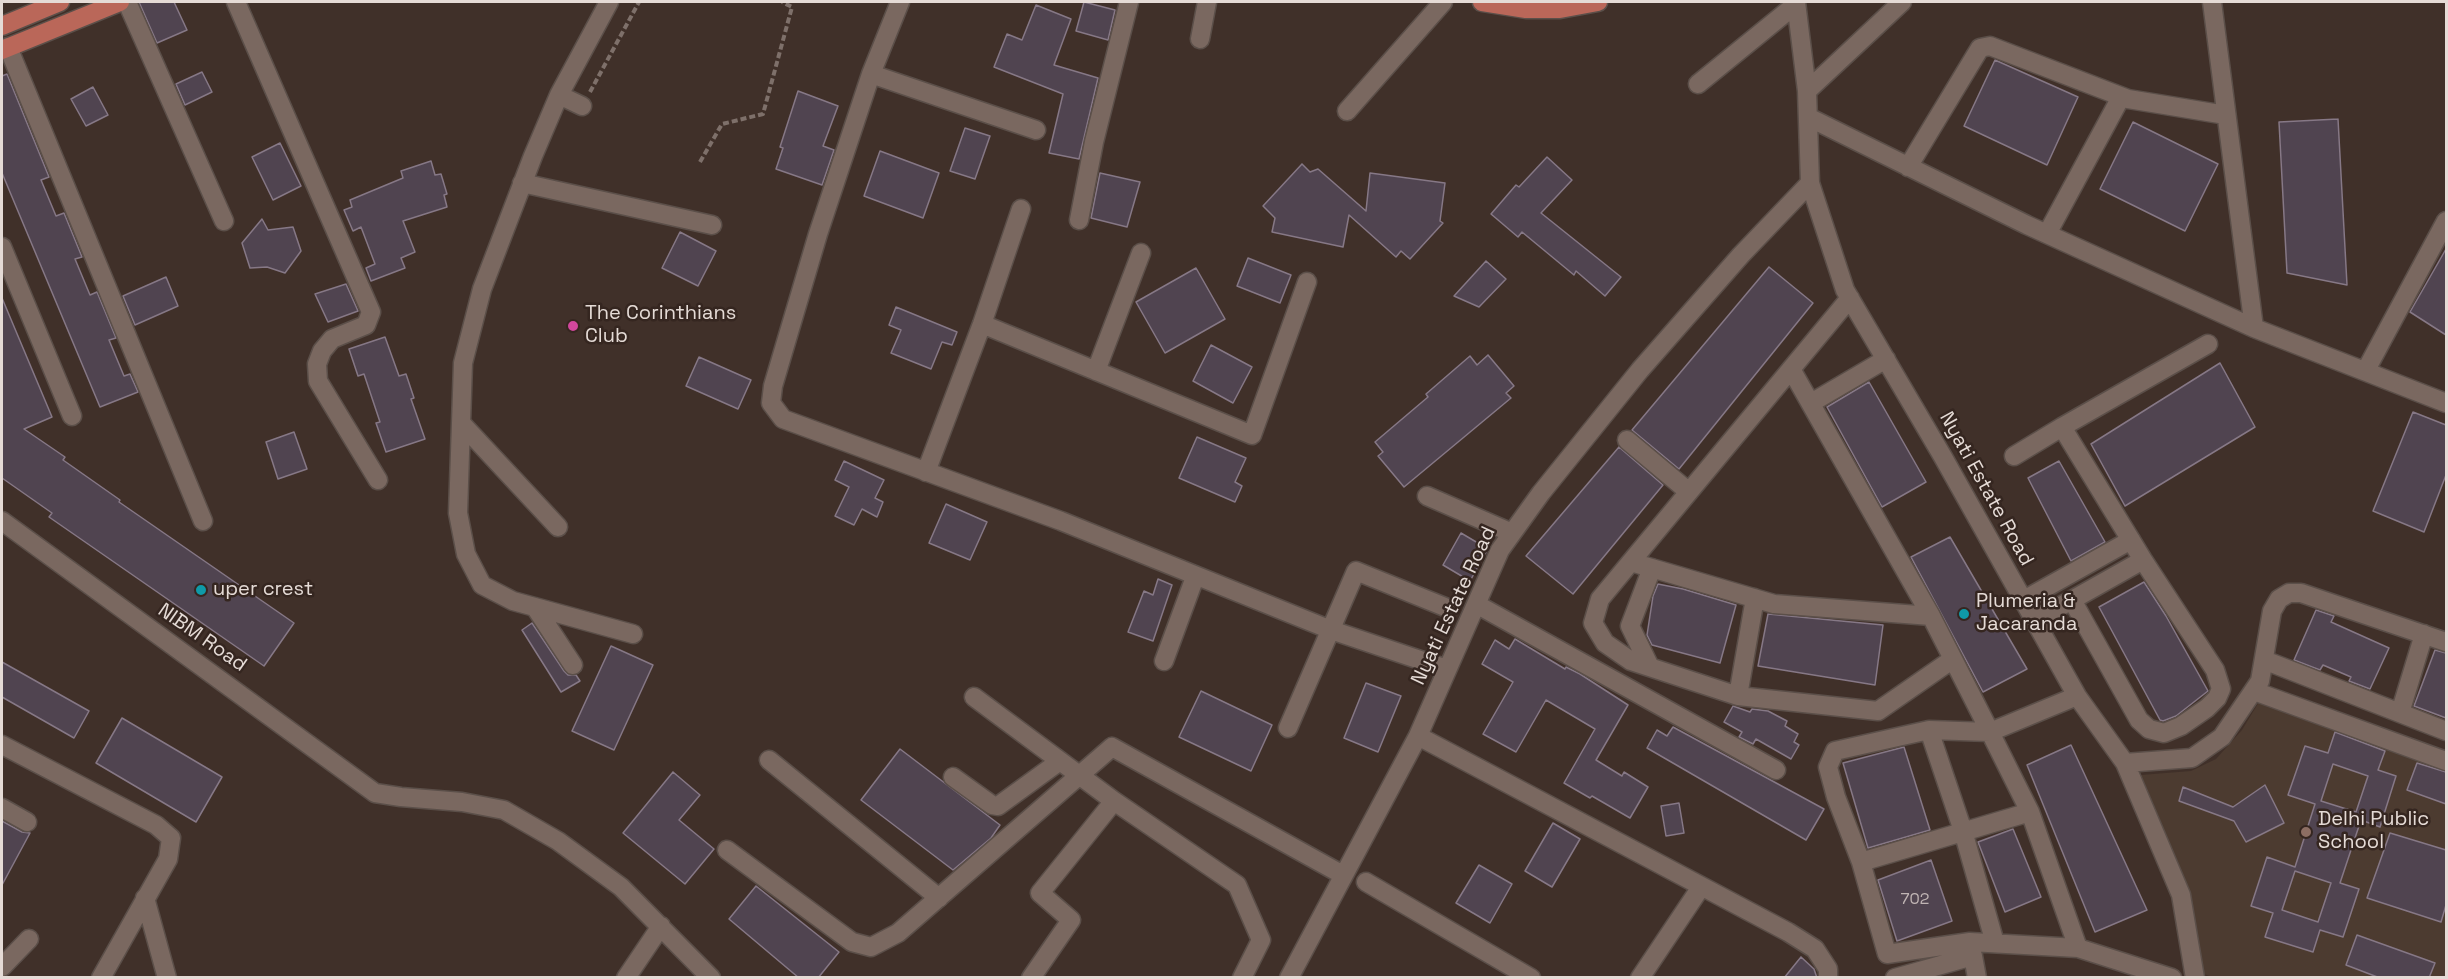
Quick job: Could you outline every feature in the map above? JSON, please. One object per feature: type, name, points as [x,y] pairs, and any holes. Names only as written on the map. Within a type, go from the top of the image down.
[{"type":"main road","points":[[5,49],[120,2]]},
{"type":"main road","points":[[1482,2],[1526,9],[1560,9],[1598,2]]},
{"type":"main road","points":[[2,26],[49,4]]},
{"type":"street","points":[[127,2],[224,221]]},
{"type":"street","points":[[236,2],[371,312],[366,325],[332,339],[322,351],[317,364],[318,381],[378,480]]},
{"type":"street","points":[[609,2],[559,94],[482,289],[463,363],[458,513],[466,554],[482,585],[513,601],[633,634]]},
{"type":"street","points":[[900,2],[871,74],[818,234],[773,386],[771,403],[783,419],[1060,521],[1331,630],[1447,669]]},
{"type":"street","points":[[1079,220],[1094,142],[1129,2]]},
{"type":"street","points":[[1200,39],[1207,2]]},
{"type":"street","points":[[1347,111],[1443,2]]},
{"type":"street","points":[[1807,91],[1902,2]]},
{"type":"street","points":[[2212,2],[2254,328]]},
{"type":"street","points":[[1698,84],[1796,3]]},
{"type":"street","name":"Nyati Estate Road","points":[[1796,3],[1807,91],[1810,183],[1845,290],[1943,457],[2077,696],[2125,763],[2181,895],[2195,978]]},
{"type":"street","points":[[49,4],[51,30]]},
{"type":"street","points":[[1908,167],[1980,48],[1990,45],[2121,97],[2226,115]]},
{"type":"street","points":[[5,49],[203,521]]},
{"type":"street","points":[[871,74],[1036,130]]},
{"type":"street","points":[[559,94],[582,106]]},
{"type":"street","points":[[2047,234],[2121,97]]},
{"type":"street","points":[[1808,117],[2047,234],[2254,328],[2446,403]]},
{"type":"street","points":[[522,183],[712,225]]},
{"type":"street","name":"Nyati Estate Road","points":[[1289,978],[1418,736],[1500,550],[1541,493],[1640,370],[1741,255],[1810,183]]},
{"type":"street","points":[[926,472],[982,324],[1021,209]]},
{"type":"street","points":[[2366,370],[2446,221]]},
{"type":"street","points":[[2,247],[72,416]]},
{"type":"street","points":[[1096,371],[1141,253]]},
{"type":"street","points":[[982,324],[1252,435],[1307,282]]},
{"type":"street","points":[[1850,298],[1600,599],[1593,623],[1605,643],[1630,661],[1738,696],[1878,711],[1953,659]]},
{"type":"street","points":[[2014,456],[2208,344]]},
{"type":"street","points":[[1811,403],[1886,359]]},
{"type":"street","points":[[1791,369],[1931,616],[2030,812],[2078,948]]},
{"type":"street","points":[[461,423],[558,527]]},
{"type":"street","points":[[2062,427],[2143,560],[2215,670],[2221,689],[2217,698],[2181,726],[2164,733],[2149,729],[2139,720],[2072,600]]},
{"type":"street","points":[[1627,440],[1689,492]]},
{"type":"street","points":[[1427,496],[1512,533]]},
{"type":"street","name":"NIBM Road","points":[[2,521],[375,792],[401,797],[462,802],[504,810],[558,841],[621,887],[661,926]]},
{"type":"street","points":[[2022,601],[2131,540]]},
{"type":"street","points":[[2033,621],[2143,560]]},
{"type":"street","points":[[1631,562],[1774,604],[1931,616]]},
{"type":"street","points":[[1650,667],[1630,626],[1652,568]]},
{"type":"street","points":[[1288,728],[1356,571],[1445,607]]},
{"type":"street","points":[[1164,662],[1195,577]]},
{"type":"street","points":[[2125,763],[2192,758],[2222,737],[2260,681],[2272,611],[2279,599],[2289,593],[2301,593],[2446,642]]},
{"type":"street","points":[[1738,696],[1755,598]]},
{"type":"street","points":[[1476,604],[1776,770]]},
{"type":"street","points":[[535,607],[573,665]]},
{"type":"street","points":[[2400,713],[2424,634]]},
{"type":"street","points":[[2264,660],[2446,731]]},
{"type":"street","points":[[2254,691],[2446,761]]},
{"type":"street","points":[[2077,696],[1990,732],[1929,730],[1835,751],[1828,767],[1836,797],[1861,862],[1887,954],[1970,942],[2078,948],[2172,978]]},
{"type":"street","points":[[974,697],[1114,801],[1237,885],[1261,940],[1242,978]]},
{"type":"street","points":[[1929,730],[1963,831],[1995,944]]},
{"type":"street","points":[[1418,736],[1815,949],[1828,969],[1828,978]]},
{"type":"street","points":[[2,745],[156,825],[171,838],[168,859],[101,978]]},
{"type":"street","points":[[727,850],[852,942],[871,947],[898,933],[1112,747],[1343,876]]},
{"type":"street","points":[[769,760],[939,898]]},
{"type":"street","points":[[953,777],[992,805],[998,806],[1060,761]]},
{"type":"street","points":[[1031,978],[1071,920],[1040,893],[1114,801]]},
{"type":"street","points":[[2,808],[27,822]]},
{"type":"street","points":[[1861,862],[2030,812]]},
{"type":"street","points":[[1366,882],[1531,978]]},
{"type":"street","points":[[1640,978],[1701,887]]},
{"type":"street","points":[[145,898],[167,978]]},
{"type":"street","points":[[626,978],[661,926],[711,978]]},
{"type":"street","points":[[2,967],[28,939]]},
{"type":"street","points":[[1895,978],[1973,956],[1977,978]]},
{"type":"path","points":[[582,106],[639,2]]},
{"type":"path","points":[[700,162],[722,124],[763,114],[792,7],[782,2]]},
{"type":"shaded area","name":"Delhi Public School","points":[[2265,692],[2446,756],[2446,977],[2216,978],[2203,974],[2189,890],[2141,775],[2191,771],[2216,759],[2242,730]]},
{"type":"building","points":[[139,2],[174,2],[187,30],[157,43]]},
{"type":"building","points":[[1084,2],[1115,10],[1108,40],[1076,31]]},
{"type":"building","points":[[1036,5],[1071,19],[1054,65],[1098,78],[1079,159],[1049,153],[1063,94],[994,67],[1007,34],[1022,40]]},
{"type":"building","points":[[1995,60],[2078,97],[2047,165],[1964,126]]},
{"type":"building","points":[[202,72],[212,92],[185,105],[176,84]]},
{"type":"building","points":[[7,74],[49,177],[41,180],[56,216],[64,213],[82,257],[75,259],[90,295],[97,292],[116,338],[109,340],[124,376],[130,374],[138,392],[100,407],[2,173],[2,76]]},
{"type":"building","points":[[93,87],[108,115],[86,126],[71,99]]},
{"type":"building","points":[[798,91],[838,106],[823,146],[834,150],[822,185],[776,169],[783,148],[780,147]]},
{"type":"building","points":[[2338,119],[2347,285],[2287,273],[2279,122]]},
{"type":"building","points":[[2133,122],[2218,164],[2185,231],[2100,189]]},
{"type":"building","points":[[965,128],[990,136],[975,179],[950,171]]},
{"type":"building","points":[[280,143],[301,186],[273,200],[252,157]]},
{"type":"building","points":[[880,151],[939,173],[923,218],[864,196]]},
{"type":"building","points":[[1547,157],[1572,180],[1541,213],[1621,277],[1605,296],[1576,271],[1574,275],[1522,232],[1518,237],[1491,214],[1516,185],[1519,187]]},
{"type":"building","points":[[431,161],[435,175],[441,174],[447,194],[444,195],[447,207],[403,221],[415,252],[401,258],[405,268],[371,281],[366,268],[375,264],[361,227],[353,231],[344,210],[352,207],[350,200],[403,178],[401,171]]},
{"type":"building","points":[[1302,164],[1310,172],[1318,169],[1366,211],[1370,173],[1445,183],[1440,221],[1443,223],[1410,259],[1401,251],[1396,257],[1349,215],[1343,247],[1272,232],[1275,218],[1263,206]]},
{"type":"building","points":[[1100,173],[1140,182],[1127,227],[1091,218]]},
{"type":"building","points":[[262,219],[268,230],[293,227],[301,251],[285,273],[267,267],[250,268],[242,243]]},
{"type":"building","points":[[680,232],[716,251],[698,286],[662,268]]},
{"type":"building","points":[[2446,249],[2446,335],[2410,312]]},
{"type":"building","points":[[1248,258],[1291,275],[1280,303],[1237,286]]},
{"type":"building","points":[[1486,261],[1506,279],[1479,307],[1454,296]]},
{"type":"building","points":[[1769,267],[1813,303],[1679,469],[1632,430]]},
{"type":"building","points":[[1196,268],[1225,319],[1165,353],[1136,302]]},
{"type":"building","points":[[166,277],[178,306],[135,325],[123,296]]},
{"type":"building","points":[[346,284],[358,311],[328,322],[315,294]]},
{"type":"building","points":[[2,298],[52,417],[24,429],[65,457],[63,460],[120,500],[119,502],[294,623],[264,666],[49,517],[52,513],[2,478]]},
{"type":"building","points":[[896,307],[957,332],[952,345],[942,342],[931,369],[891,353],[901,330],[889,325]]},
{"type":"building","points":[[385,337],[399,376],[406,374],[414,398],[411,399],[425,439],[386,452],[376,423],[380,422],[364,374],[358,376],[349,349]]},
{"type":"building","points":[[1211,345],[1252,367],[1233,403],[1193,381]]},
{"type":"building","points":[[1488,355],[1514,386],[1506,393],[1511,398],[1404,487],[1378,456],[1383,452],[1375,442],[1428,397],[1426,394],[1470,356],[1477,365]]},
{"type":"building","points":[[699,357],[751,380],[738,409],[686,386]]},
{"type":"building","points":[[2220,363],[2255,427],[2125,506],[2091,444]]},
{"type":"building","points":[[1869,382],[1926,482],[1882,507],[1827,407]]},
{"type":"building","points":[[2413,412],[2446,425],[2446,475],[2424,532],[2373,511]]},
{"type":"building","points":[[294,432],[307,469],[278,479],[266,442]]},
{"type":"building","points":[[1197,437],[1246,458],[1235,482],[1242,486],[1235,502],[1179,478]]},
{"type":"building","points":[[1619,447],[1663,485],[1573,594],[1526,556]]},
{"type":"building","points":[[844,461],[884,480],[875,498],[883,502],[877,517],[862,509],[854,525],[835,516],[849,487],[835,480]]},
{"type":"building","points":[[2059,461],[2105,542],[2071,561],[2028,478]]},
{"type":"building","points":[[946,504],[987,522],[970,560],[929,543]]},
{"type":"building","points":[[1461,533],[1488,549],[1470,581],[1443,565]]},
{"type":"building","name":"Plumeria & Jacaranda","points":[[1950,537],[2027,669],[1983,692],[1911,557]]},
{"type":"building","points":[[1158,579],[1172,585],[1153,641],[1128,632],[1144,591],[1153,595]]},
{"type":"building","points":[[2144,582],[2208,691],[2176,716],[2163,721],[2160,720],[2099,607]]},
{"type":"building","points":[[1658,584],[1736,605],[1720,663],[1652,645],[1647,635],[1653,596]]},
{"type":"building","points":[[2316,610],[2334,616],[2331,622],[2389,648],[2370,689],[2349,681],[2351,677],[2323,665],[2320,670],[2294,660]]},
{"type":"building","points":[[1768,614],[1883,625],[1875,685],[1758,666]]},
{"type":"building","points":[[532,623],[564,671],[568,675],[576,675],[580,681],[561,692],[522,630]]},
{"type":"building","points":[[1515,639],[1565,669],[1566,667],[1580,674],[1628,705],[1596,760],[1622,776],[1624,772],[1648,787],[1630,818],[1564,783],[1595,729],[1546,700],[1516,752],[1483,734],[1513,682],[1482,664],[1495,640],[1509,649]]},
{"type":"building","points":[[611,646],[653,665],[614,750],[572,731]]},
{"type":"building","points":[[2435,650],[2446,653],[2446,718],[2414,706]]},
{"type":"building","points":[[2,662],[89,711],[74,738],[2,697]]},
{"type":"building","points":[[1366,683],[1401,696],[1378,752],[1344,738]]},
{"type":"building","points":[[1201,691],[1272,725],[1251,771],[1179,737]]},
{"type":"building","points":[[1733,706],[1750,712],[1752,709],[1768,711],[1787,721],[1785,726],[1798,734],[1794,742],[1799,745],[1791,759],[1756,739],[1753,744],[1739,737],[1742,732],[1724,722]]},
{"type":"building","points":[[122,718],[222,777],[196,822],[96,763]]},
{"type":"building","points":[[1673,727],[1824,809],[1806,840],[1647,748],[1657,730],[1667,736]]},
{"type":"building","points":[[2335,732],[2385,751],[2378,770],[2396,776],[2380,827],[2361,820],[2340,883],[2359,889],[2343,937],[2320,930],[2313,952],[2265,937],[2273,913],[2251,906],[2267,857],[2295,867],[2315,804],[2288,795],[2305,746],[2328,753]],"holes":[[[2333,764],[2368,776],[2356,812],[2321,801]],[[2295,871],[2331,883],[2318,922],[2282,910]]]},
{"type":"building","points":[[2071,745],[2147,910],[2095,932],[2027,765]]},
{"type":"building","points":[[1904,747],[1930,830],[1868,848],[1843,763]]},
{"type":"building","points":[[900,749],[1000,825],[991,838],[953,870],[861,800]]},
{"type":"building","points":[[2417,763],[2446,772],[2446,804],[2407,790]]},
{"type":"building","points":[[673,772],[700,795],[679,820],[714,849],[685,884],[623,833]]},
{"type":"building","points":[[2265,785],[2284,823],[2246,842],[2234,821],[2179,801],[2183,787],[2233,807]]},
{"type":"building","points":[[1679,803],[1684,833],[1666,836],[1661,806]]},
{"type":"building","points":[[2,821],[22,832],[30,833],[2,885]]},
{"type":"building","points":[[1553,823],[1580,839],[1552,887],[1525,871]]},
{"type":"building","points":[[2013,829],[2041,897],[2005,912],[1978,842]]},
{"type":"building","points":[[2390,833],[2446,850],[2446,905],[2441,922],[2367,898]]},
{"type":"building","points":[[1931,860],[1952,921],[1897,941],[1878,880]]},
{"type":"building","points":[[1479,865],[1512,884],[1490,923],[1456,903]]},
{"type":"building","points":[[756,886],[839,952],[818,978],[799,978],[729,919]]},
{"type":"building","points":[[2357,935],[2435,963],[2429,978],[2380,978],[2346,965]]},
{"type":"building","points":[[1801,957],[1814,969],[1817,978],[1784,978]]},
{"type":"place","name":"The Corinthians Club","points":[[573,326]]},
{"type":"place","name":"uper crest","points":[[201,590]]},
{"type":"place","name":"Plumeria & Jacaranda","points":[[1964,614]]},
{"type":"place","name":"Delhi Public School","points":[[2306,832]]}]
